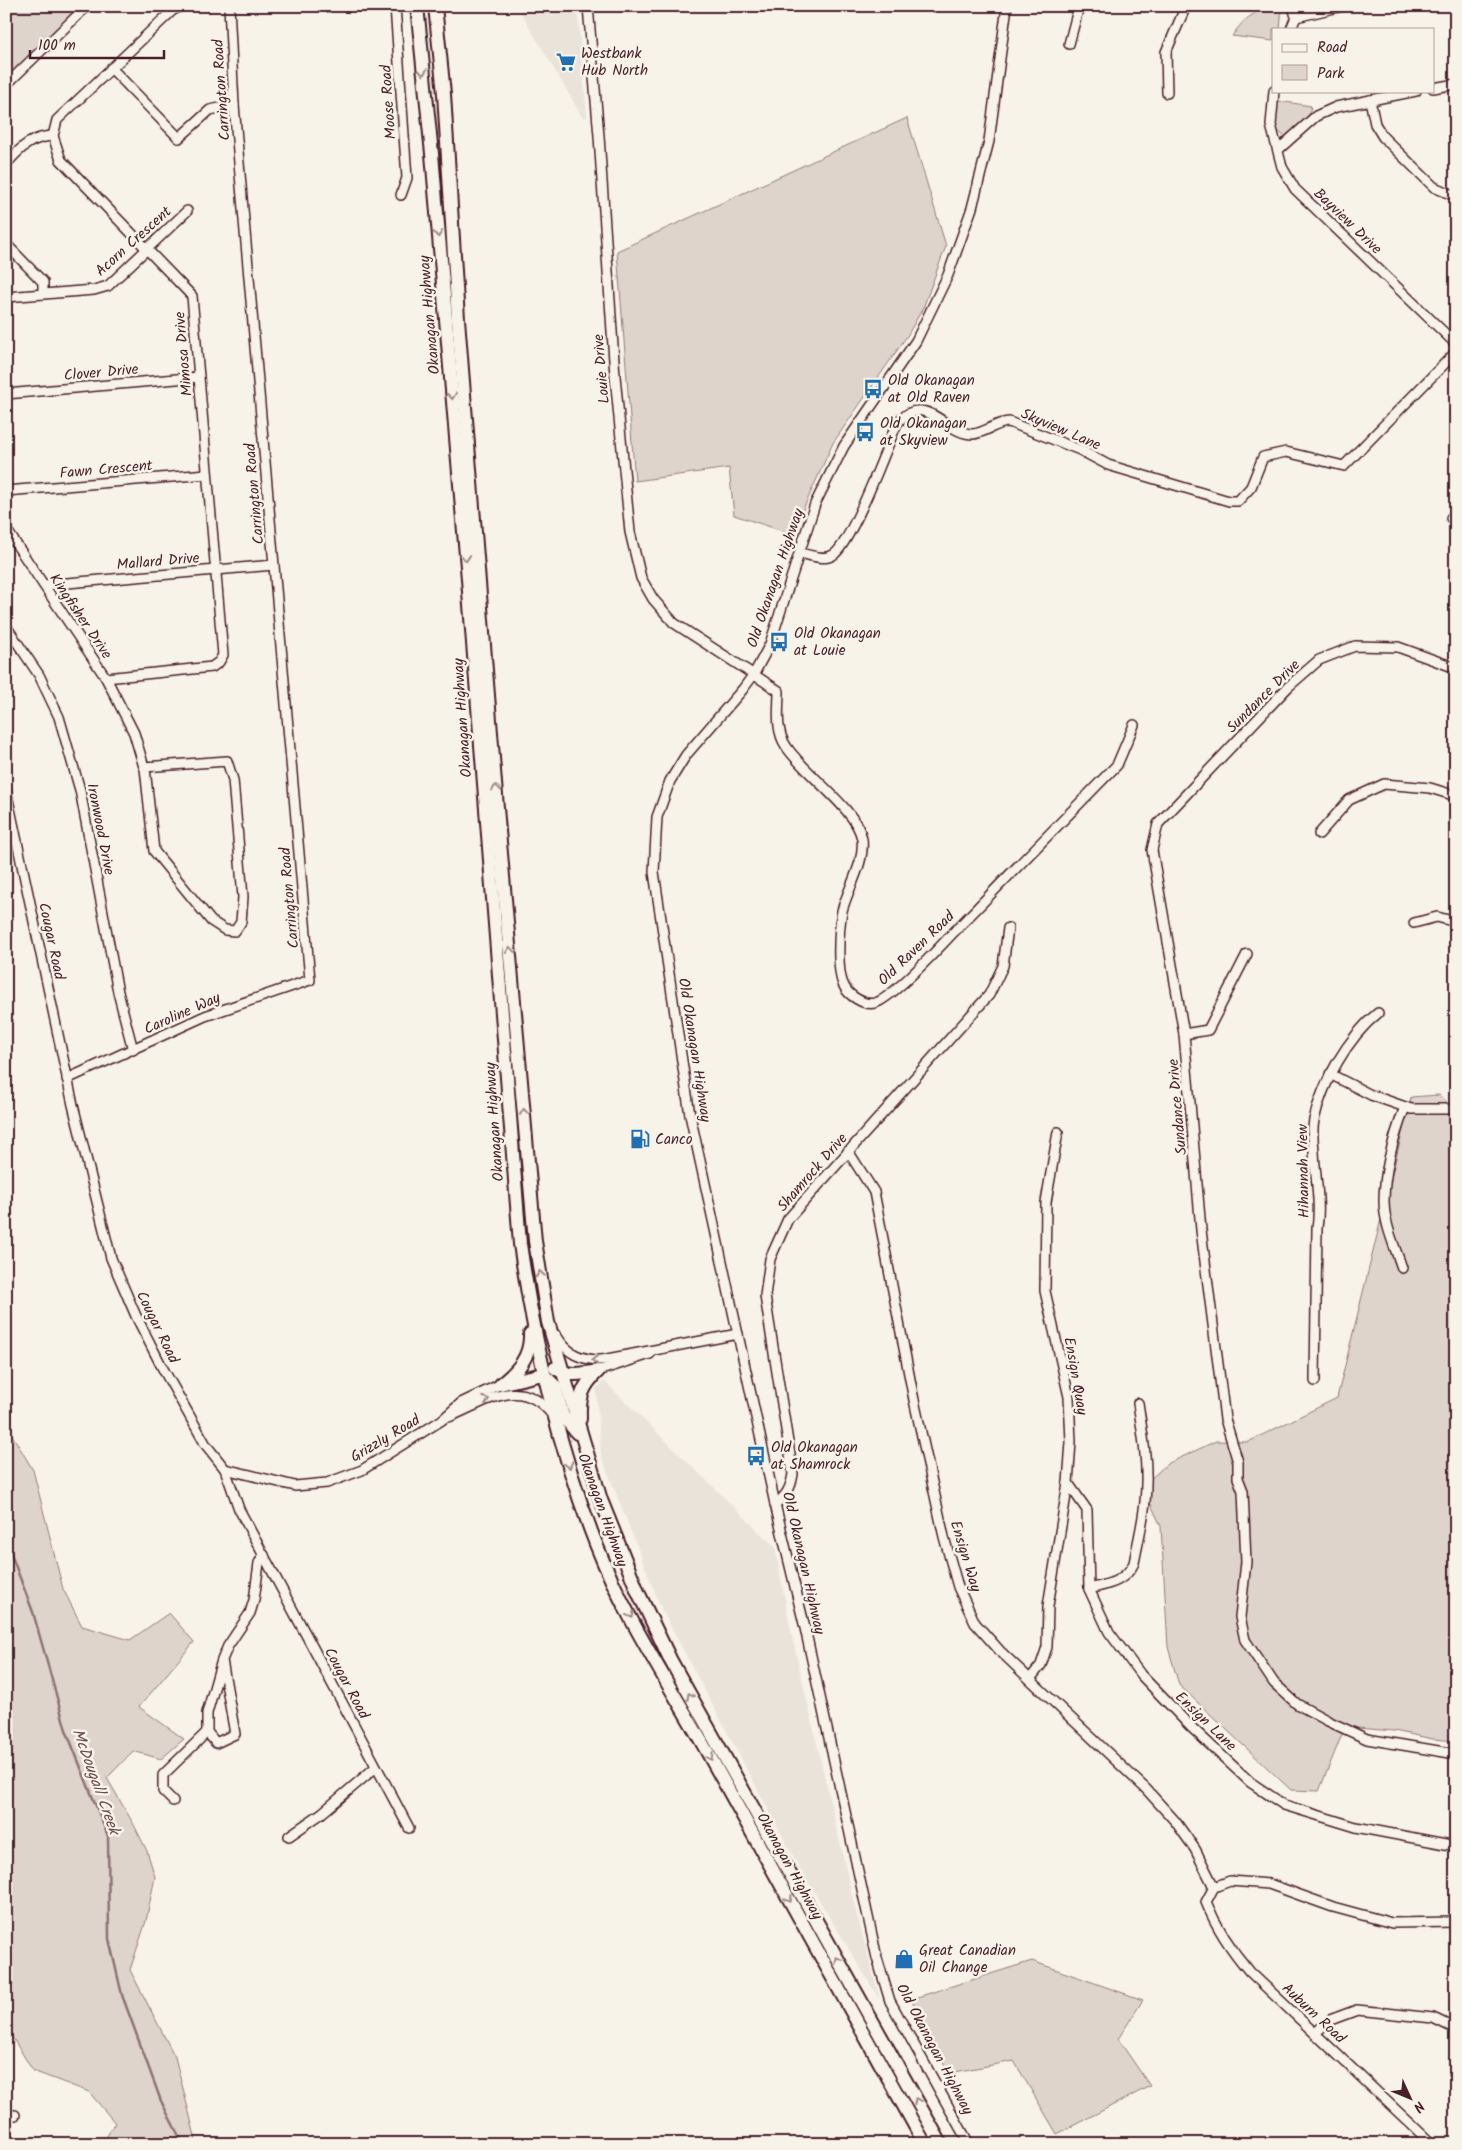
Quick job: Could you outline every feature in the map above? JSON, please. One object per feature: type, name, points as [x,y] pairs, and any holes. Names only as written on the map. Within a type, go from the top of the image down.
[{"type":"highway","name":"Okanagan Highway","points":[[417,6],[432,154],[502,988],[510,1127],[520,1244],[543,1374],[574,1482],[596,1544],[614,1584],[925,2144]]},
{"type":"highway","points":[[425,6],[429,47],[444,94]]},
{"type":"highway","name":"Okanagan Highway","points":[[435,6],[444,94],[458,319],[497,808],[535,1241],[548,1322],[561,1372],[601,1500],[638,1592],[671,1661],[941,2144]]},
{"type":"highway","points":[[528,1296],[543,1324],[550,1359],[554,1367],[561,1372],[574,1375],[598,1371]]},
{"type":"highway","points":[[501,1384],[523,1363],[528,1354],[530,1342],[528,1296]]},
{"type":"highway","points":[[581,1439],[580,1404],[583,1389],[598,1371]]},
{"type":"highway","points":[[501,1384],[543,1374],[555,1386],[564,1416],[581,1439]]},
{"type":"street","points":[[6,85],[87,6]]},
{"type":"street","points":[[6,164],[25,145],[41,136],[53,136],[57,120],[173,10],[182,6]]},
{"type":"street","name":"Carrington Road","points":[[229,6],[234,105],[310,980]]},
{"type":"street","name":"Moose Road","points":[[395,6],[407,178],[401,195]]},
{"type":"street","name":"Louie Drive","points":[[588,6],[599,136],[615,376],[630,532],[641,578],[653,599],[674,623],[754,674]]},
{"type":"street","name":"Old Okanagan Highway","points":[[969,2144],[890,2000],[877,1958],[806,1628],[775,1504],[690,1115],[654,872],[657,817],[670,781],[686,755],[754,674],[770,644],[815,504],[844,446],[916,341],[948,275],[972,208],[989,141],[1007,6]]},
{"type":"street","points":[[1069,44],[1079,6]]},
{"type":"street","points":[[1167,93],[1166,52],[1186,6]]},
{"type":"street","points":[[1291,28],[1296,17],[1293,6]]},
{"type":"street","points":[[1296,17],[1343,6]]},
{"type":"street","points":[[111,68],[179,138],[210,110],[234,105]]},
{"type":"street","points":[[1434,88],[1456,84]]},
{"type":"street","name":"Bayview Drive","points":[[1274,92],[1271,125],[1282,167],[1295,189],[1456,344]]},
{"type":"street","points":[[1278,150],[1316,116],[1336,107],[1411,92]]},
{"type":"street","points":[[1370,100],[1375,124],[1383,137],[1434,187],[1455,196]]},
{"type":"street","name":"Mimosa Drive","points":[[53,136],[61,160],[192,296],[223,655],[219,662],[212,667],[202,669],[106,678]]},
{"type":"street","name":"Acorn Crescent","points":[[6,297],[94,290],[108,286],[188,211]]},
{"type":"street","points":[[6,244],[43,282],[43,294]]},
{"type":"street","name":"Skyview Lane","points":[[800,553],[824,558],[838,552],[861,510],[897,423],[903,416],[912,412],[923,411],[934,414],[956,430],[973,434],[1004,422],[1009,422],[1080,450],[1108,465],[1229,501],[1238,501],[1251,487],[1263,457],[1286,452],[1344,466],[1456,352]]},
{"type":"street","name":"Clover Drive","points":[[6,394],[199,377]]},
{"type":"street","name":"Fawn Crescent","points":[[6,491],[207,474]]},
{"type":"street","name":"Kingfisher Drive","points":[[6,529],[106,678],[134,733],[144,767],[227,761],[233,780],[243,897],[240,922],[235,930],[225,930],[211,921],[154,852],[145,768]]},
{"type":"street","name":"Mallard Drive","points":[[44,585],[274,565]]},
{"type":"street","name":"Ironwood Drive","points":[[6,626],[39,675],[59,717],[80,790],[118,992],[133,1050]]},
{"type":"street","name":"Sundance Drive","points":[[1456,668],[1398,647],[1355,646],[1319,660],[1288,687],[1158,824],[1152,850],[1184,1034],[1201,1230],[1224,1410],[1238,1462],[1238,1478],[1243,1491],[1246,1562],[1240,1618],[1245,1640],[1274,1683],[1297,1704],[1328,1721],[1367,1740],[1456,1754]]},
{"type":"street","name":"Old Raven Road","points":[[754,674],[779,691],[779,728],[785,746],[843,808],[852,819],[861,836],[863,852],[842,912],[838,968],[844,987],[857,1000],[873,1004],[882,1000],[925,961],[1117,764],[1134,725]]},
{"type":"street","points":[[1319,834],[1349,800],[1384,784],[1430,788],[1456,796]]},
{"type":"street","name":"Cougar Road","points":[[6,790],[67,1079],[111,1258],[136,1316],[162,1367],[206,1445],[225,1470],[239,1509],[409,1828]]},
{"type":"street","points":[[1414,923],[1437,917],[1456,922]]},
{"type":"street","name":"Shamrock Drive","points":[[775,1504],[783,1499],[789,1490],[793,1474],[765,1296],[770,1259],[788,1219],[989,995],[1003,966],[1008,928]]},
{"type":"street","points":[[1184,1034],[1208,1030],[1247,954]]},
{"type":"street","name":"Caroline Way","points":[[67,1079],[205,1016],[310,980]]},
{"type":"street","name":"Hihannah View","points":[[1315,1381],[1318,1228],[1320,1214],[1314,1152],[1314,1121],[1330,1074],[1364,1024],[1378,1013]]},
{"type":"street","points":[[1330,1074],[1370,1095],[1411,1109],[1456,1109]]},
{"type":"street","points":[[1402,1268],[1387,1223],[1384,1202],[1390,1154],[1405,1107]]},
{"type":"street","name":"Ensign Quay","points":[[1030,1679],[1041,1666],[1047,1647],[1048,1606],[1068,1483],[1071,1442],[1069,1397],[1045,1291],[1046,1202],[1058,1132]]},
{"type":"street","name":"Ensign Way","points":[[848,1151],[874,1192],[914,1400],[944,1537],[958,1587],[975,1623],[1000,1652],[1146,1789],[1175,1821],[1196,1850],[1214,1887]]},
{"type":"street","points":[[548,1322],[560,1343],[576,1356],[586,1360],[602,1360],[738,1334]]},
{"type":"street","points":[[598,1371],[636,1360],[660,1350]]},
{"type":"street","name":"Grizzly Road","points":[[442,1420],[461,1403],[501,1384]]},
{"type":"street","name":"Grizzly Road","points":[[225,1470],[296,1486],[326,1483],[362,1470],[442,1420],[501,1394],[532,1396],[547,1408],[555,1419]]},
{"type":"street","points":[[1089,1589],[1122,1580],[1130,1572],[1134,1563],[1146,1484],[1146,1462],[1138,1403]]},
{"type":"street","name":"Ensign Lane","points":[[1068,1483],[1087,1510],[1089,1589],[1109,1632],[1141,1675],[1190,1726],[1250,1782],[1284,1805],[1356,1827],[1456,1846]]},
{"type":"street","points":[[222,1660],[235,1734],[216,1743],[207,1732],[207,1713],[222,1660],[228,1646],[250,1614],[254,1600],[259,1563],[264,1555]]},
{"type":"street","points":[[173,1801],[163,1791],[163,1775],[207,1732]]},
{"type":"street","points":[[289,1836],[322,1813],[376,1766]]},
{"type":"street","points":[[1214,1887],[1230,1880],[1270,1884],[1333,1906],[1392,1923],[1456,1922]]},
{"type":"street","name":"Auburn Road","points":[[1214,1887],[1206,1902],[1228,1946],[1250,1972],[1432,2144]]},
{"type":"street","points":[[1315,2033],[1330,2020],[1357,2010],[1433,2018],[1456,2029]]},
{"type":"shaded area","name":"Westbank Hub North","points":[[517,6],[577,6],[587,117],[583,118]]},
{"type":"shaded area","points":[[604,1381],[775,1547],[792,1636],[855,1908],[880,2000],[799,1867],[662,1610],[601,1455],[596,1389]]},
{"type":"green space","points":[[6,6],[81,6],[6,86]]},
{"type":"green space","points":[[1271,7],[1282,7],[1280,28],[1272,28],[1272,41],[1232,36],[1248,17]]},
{"type":"green space","points":[[1273,100],[1311,106],[1303,126],[1285,137],[1271,125]]},
{"type":"green space","points":[[907,118],[946,246],[923,308],[907,336],[833,443],[792,534],[734,515],[729,468],[635,481],[617,251]]},
{"type":"green space","points":[[1439,1095],[1456,1111],[1456,1741],[1433,1739],[1394,1731],[1345,1727],[1319,1791],[1291,1790],[1179,1685],[1168,1647],[1161,1526],[1145,1492],[1146,1483],[1167,1464],[1216,1441],[1248,1442],[1337,1398],[1411,1097]]},
{"type":"green space","points":[[6,1422],[33,1470],[63,1589],[82,1626],[130,1640],[169,1613],[194,1642],[139,1707],[184,1739],[161,1759],[133,1751],[107,1778],[147,1851],[155,1877],[146,1921],[130,1970],[175,2057],[197,2144],[102,2144],[115,2123],[89,2092],[33,2071],[6,2027]]},
{"type":"green space","points":[[1032,1961],[1143,2000],[1118,2039],[1150,2086],[1057,2134],[1014,2061],[949,2073],[911,1999]]},
{"type":"waterway","name":"McDougall Creek","points":[[6,1541],[33,1612],[66,1730],[108,1836],[109,1939],[122,1995],[161,2101],[183,2144]]},
{"type":"place","name":"Westbank Hub North","points":[[566,62]]},
{"type":"place","name":"Old Okanagan at Old Raven","points":[[873,389]]},
{"type":"place","name":"Old Okanagan at Skyview","points":[[865,432]]},
{"type":"place","name":"Old Okanagan at Louie","points":[[779,642]]},
{"type":"place","name":"Canco","points":[[640,1139]]},
{"type":"place","name":"Old Okanagan at Shamrock","points":[[756,1456]]},
{"type":"place","name":"Great Canadian Oil Change","points":[[904,1959]]}]
